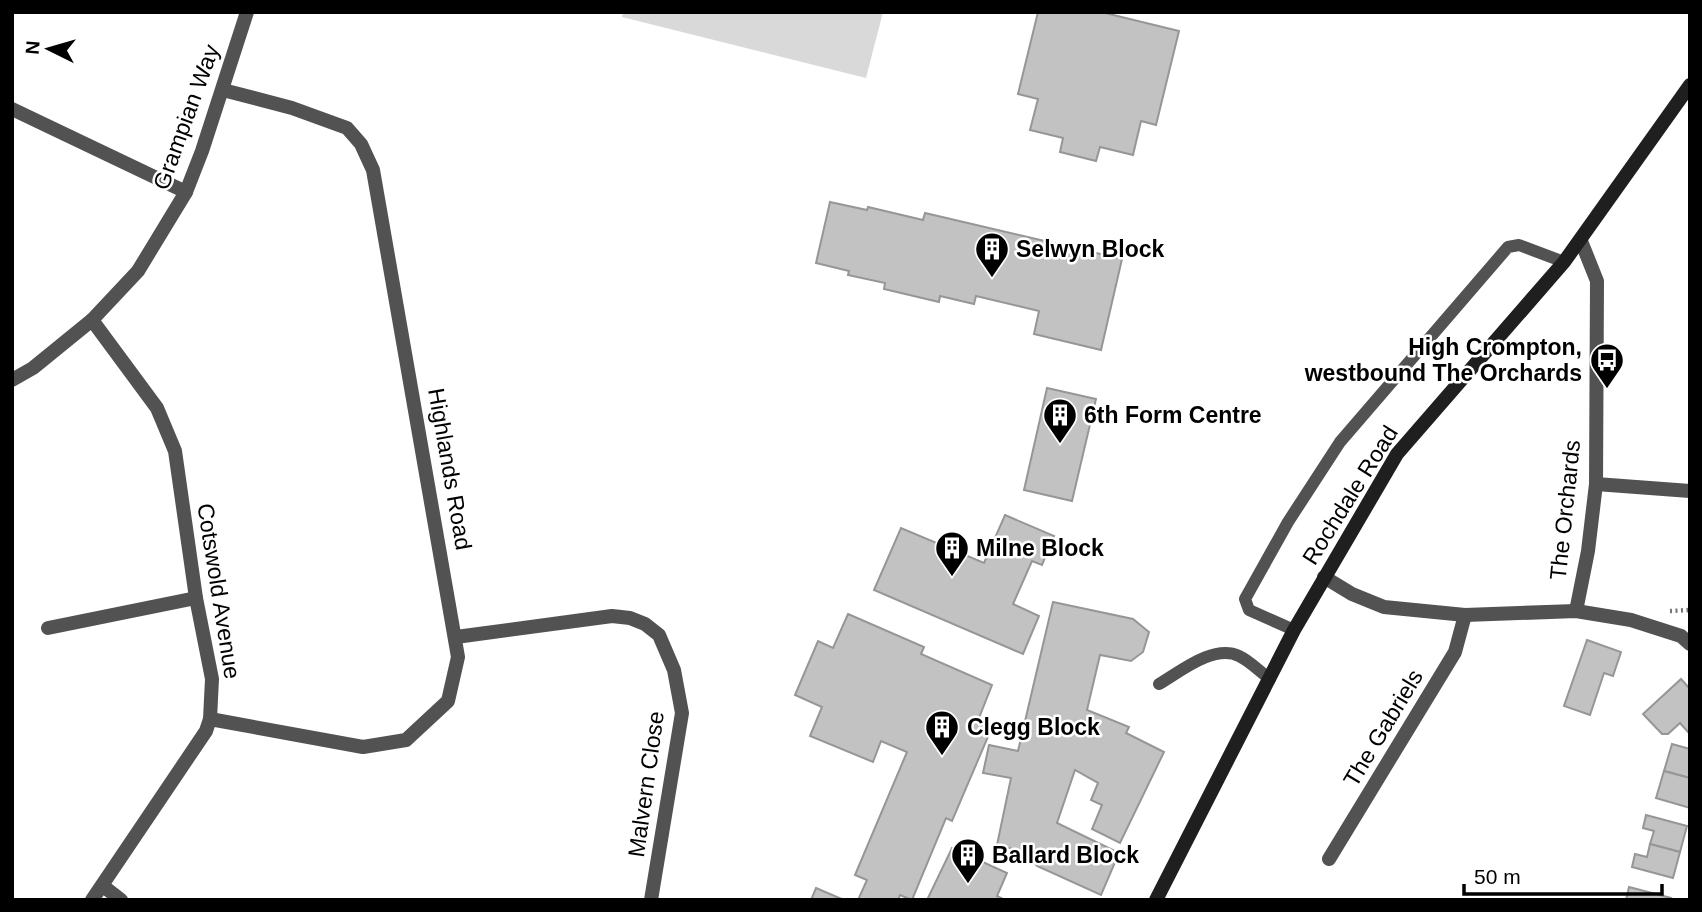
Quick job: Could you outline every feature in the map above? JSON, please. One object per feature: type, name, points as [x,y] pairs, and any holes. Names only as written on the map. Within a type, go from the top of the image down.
[{"type":"main road","name":"Rochdale Road","points":[[1156,900],[1294,630],[1397,454],[1581,241],[1690,85]]},
{"type":"street","name":"Grampian Way","points":[[12,380],[33,368],[92,320],[138,271],[186,192],[223,90],[247,12]]},
{"type":"street","name":"Highlands Road","points":[[210,719],[363,747],[406,740],[448,701],[458,657],[373,170],[361,144],[347,128],[292,108],[223,90]]},
{"type":"street","points":[[12,109],[186,192]]},
{"type":"street","name":"The Orchards","points":[[1324,577],[1352,594],[1384,607],[1465,615],[1576,611],[1588,551],[1596,484],[1597,281],[1581,241]]},
{"type":"street","name":"Cotswold Avenue","points":[[92,320],[157,408],[175,451],[196,598],[212,679],[210,719],[206,731],[92,900]]},
{"type":"street","points":[[1596,484],[1690,491]]},
{"type":"street","points":[[48,628],[196,598]]},
{"type":"street","points":[[1576,611],[1631,620],[1681,636],[1690,644]]},
{"type":"street","name":"The Gabriels","points":[[1329,859],[1455,652],[1465,615]]},
{"type":"street","name":"Malvern Close","points":[[456,637],[612,616],[630,618],[645,624],[659,635],[674,670],[682,713],[651,900]]},
{"type":"street","points":[[103,886],[121,900]]},
{"type":"lane","points":[[1294,630],[1249,610],[1245,599],[1289,522],[1340,442],[1508,247],[1519,245],[1564,262]]},
{"type":"lane","points":[[1158,684],[1210,655],[1225,653],[1238,656],[1270,680]]},
{"type":"shaded area","points":[[623,12],[883,12],[866,78],[622,17]]},
{"type":"building","points":[[1038,12],[1101,12],[1179,31],[1156,125],[1141,121],[1133,155],[1100,147],[1096,161],[1060,152],[1063,138],[1030,130],[1038,99],[1018,94]]},
{"type":"building","name":"Selwyn Block","points":[[830,202],[867,210],[868,207],[923,220],[925,213],[1122,259],[1101,350],[1034,334],[1039,311],[976,296],[974,304],[940,296],[939,302],[884,289],[885,283],[848,275],[849,271],[816,263]]},
{"type":"building","name":"6th Form Centre","points":[[1047,388],[1096,399],[1072,501],[1024,490]]},
{"type":"building","name":"Milne Block","points":[[1005,515],[1054,536],[1042,565],[1032,561],[1013,604],[1039,616],[1023,654],[874,590],[901,528],[984,563]]},
{"type":"building","points":[[1053,602],[1133,619],[1149,632],[1143,652],[1131,661],[1100,655],[1087,710],[1129,727],[1126,733],[1164,752],[1120,843],[1092,829],[1102,805],[1091,800],[1098,783],[1075,770],[1057,823],[1119,853],[1101,895],[1037,866],[1025,852],[997,845],[1011,778],[983,773],[989,745],[1018,751]]},
{"type":"building","name":"Clegg Block","points":[[848,614],[924,647],[921,654],[992,685],[979,718],[993,725],[952,821],[946,818],[912,900],[900,895],[898,900],[858,900],[867,880],[855,875],[907,752],[881,741],[873,762],[810,736],[822,707],[795,695],[818,641],[833,648]]},
{"type":"building","points":[[1587,640],[1621,652],[1613,676],[1604,673],[1590,715],[1564,706]]},
{"type":"building","points":[[1681,679],[1690,689],[1690,731],[1680,723],[1668,734],[1662,734],[1643,714]]},
{"type":"building","points":[[1672,744],[1690,749],[1690,778],[1664,771]]},
{"type":"building","points":[[1664,771],[1690,778],[1690,808],[1656,798]]},
{"type":"building","points":[[1646,815],[1687,826],[1680,852],[1650,844],[1654,831],[1643,828]]},
{"type":"building","points":[[1650,844],[1680,852],[1673,878],[1632,867],[1635,854],[1647,857]]},
{"type":"building","name":"Ballard Block","points":[[952,848],[1007,873],[997,896],[1005,900],[927,900]]},
{"type":"building","points":[[1629,887],[1671,898],[1626,900]]},
{"type":"building","points":[[816,888],[844,900],[811,900]]},
{"type":"place","name":"Selwyn Block","points":[[992,279]]},
{"type":"place","name":"High Crompton, westbound The Orchards","points":[[1607,390]]},
{"type":"place","name":"6th Form Centre","points":[[1060,445]]},
{"type":"place","name":"Milne Block","points":[[952,578]]},
{"type":"place","name":"Clegg Block","points":[[942,757]]},
{"type":"place","name":"Ballard Block","points":[[968,885]]}]
